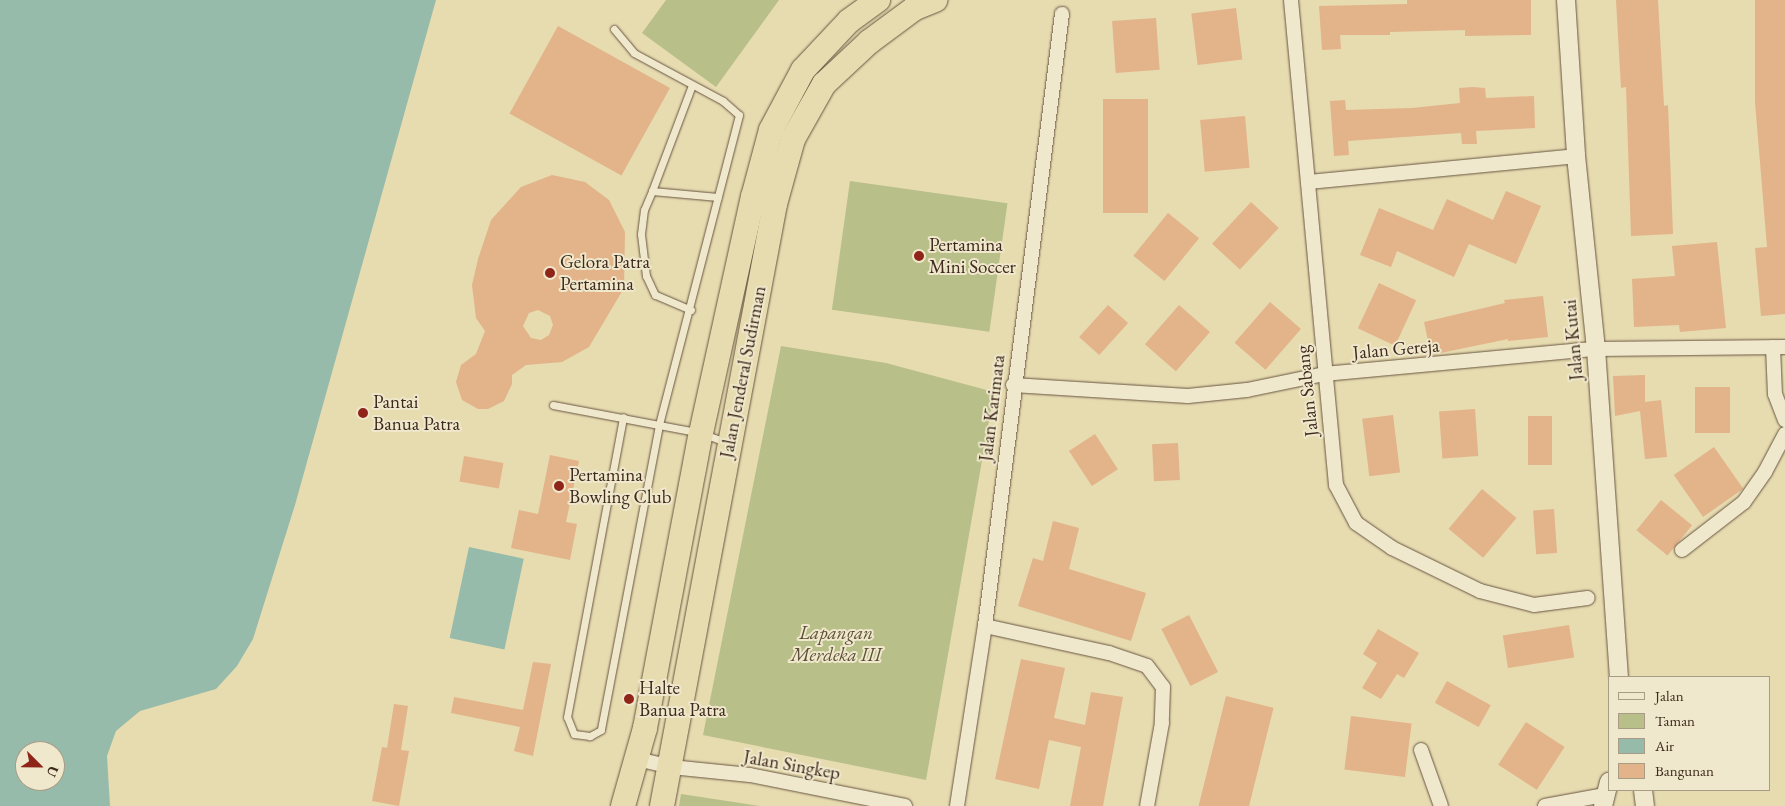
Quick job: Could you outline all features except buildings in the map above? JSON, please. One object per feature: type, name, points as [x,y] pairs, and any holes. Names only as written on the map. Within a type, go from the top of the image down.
[{"type":"highway","name":"Jalan Jenderal Sudirman","points":[[623,806],[637,759],[701,433],[753,197],[771,130],[803,70],[848,21],[878,0]]},
{"type":"highway","name":"Jalan Jenderal Sudirman","points":[[662,806],[671,767],[729,442],[775,204],[793,139],[824,84],[869,42],[915,8],[935,0]]},
{"type":"street","name":"Jalan Sabang","points":[[1291,0],[1324,374],[1336,485],[1356,523],[1392,548],[1480,591],[1534,605],[1588,598]]},
{"type":"street","name":"Jalan Kutai","points":[[1566,0],[1576,156],[1596,349],[1619,676]]},
{"type":"street","name":"Jalan Karimata","points":[[957,806],[985,626],[1013,385],[1062,14]]},
{"type":"street","points":[[1308,182],[1576,156]]},
{"type":"street","points":[[1779,347],[1775,394],[1785,420]]},
{"type":"street","name":"Jalan Gereja","points":[[1013,385],[1188,396],[1247,390],[1324,374],[1596,349],[1779,347]]},
{"type":"street","points":[[1682,550],[1744,502],[1765,472],[1785,434]]},
{"type":"street","points":[[985,626],[1109,653],[1147,666],[1163,687],[1162,724],[1147,806]]},
{"type":"street","points":[[1422,750],[1441,806]]},
{"type":"street","name":"Jalan Singkep","points":[[637,759],[671,767],[750,775],[905,806]]},
{"type":"street","points":[[1643,791],[1645,806]]},
{"type":"street","points":[[1545,806],[1605,794]]},
{"type":"lane","points":[[614,29],[634,53],[723,101],[739,115],[691,310],[658,425],[601,730],[590,736],[574,734],[567,717],[623,417]]},
{"type":"lane","points":[[691,310],[655,295],[646,276],[641,234],[644,210],[692,85]]},
{"type":"lane","points":[[652,191],[718,197]]},
{"type":"lane","points":[[553,405],[701,433],[729,442]]},
{"type":"green space","points":[[666,0],[779,0],[716,87],[642,33]]},
{"type":"green space","name":"Pertamina Mini Soccer","points":[[850,181],[1007,203],[989,332],[832,310]]},
{"type":"green space","name":"Lapangan Merdeka III","points":[[781,346],[886,363],[994,392],[926,780],[703,735]]},
{"type":"green space","points":[[681,794],[760,806],[679,806]]},
{"type":"water","points":[[0,0],[436,0],[295,505],[253,639],[237,666],[216,689],[140,711],[116,731],[107,756],[110,806],[0,806]]},
{"type":"water","points":[[469,547],[524,559],[504,650],[450,638]]},
{"type":"place","name":"Pertamina Mini Soccer","points":[[919,256]]},
{"type":"place","name":"Gelora Patra Pertamina","points":[[550,273]]},
{"type":"place","name":"Pantai Banua Patra","points":[[363,413]]},
{"type":"place","name":"Pertamina Bowling Club","points":[[559,486]]},
{"type":"place","name":"Halte Banua Patra","points":[[629,699]]}]
